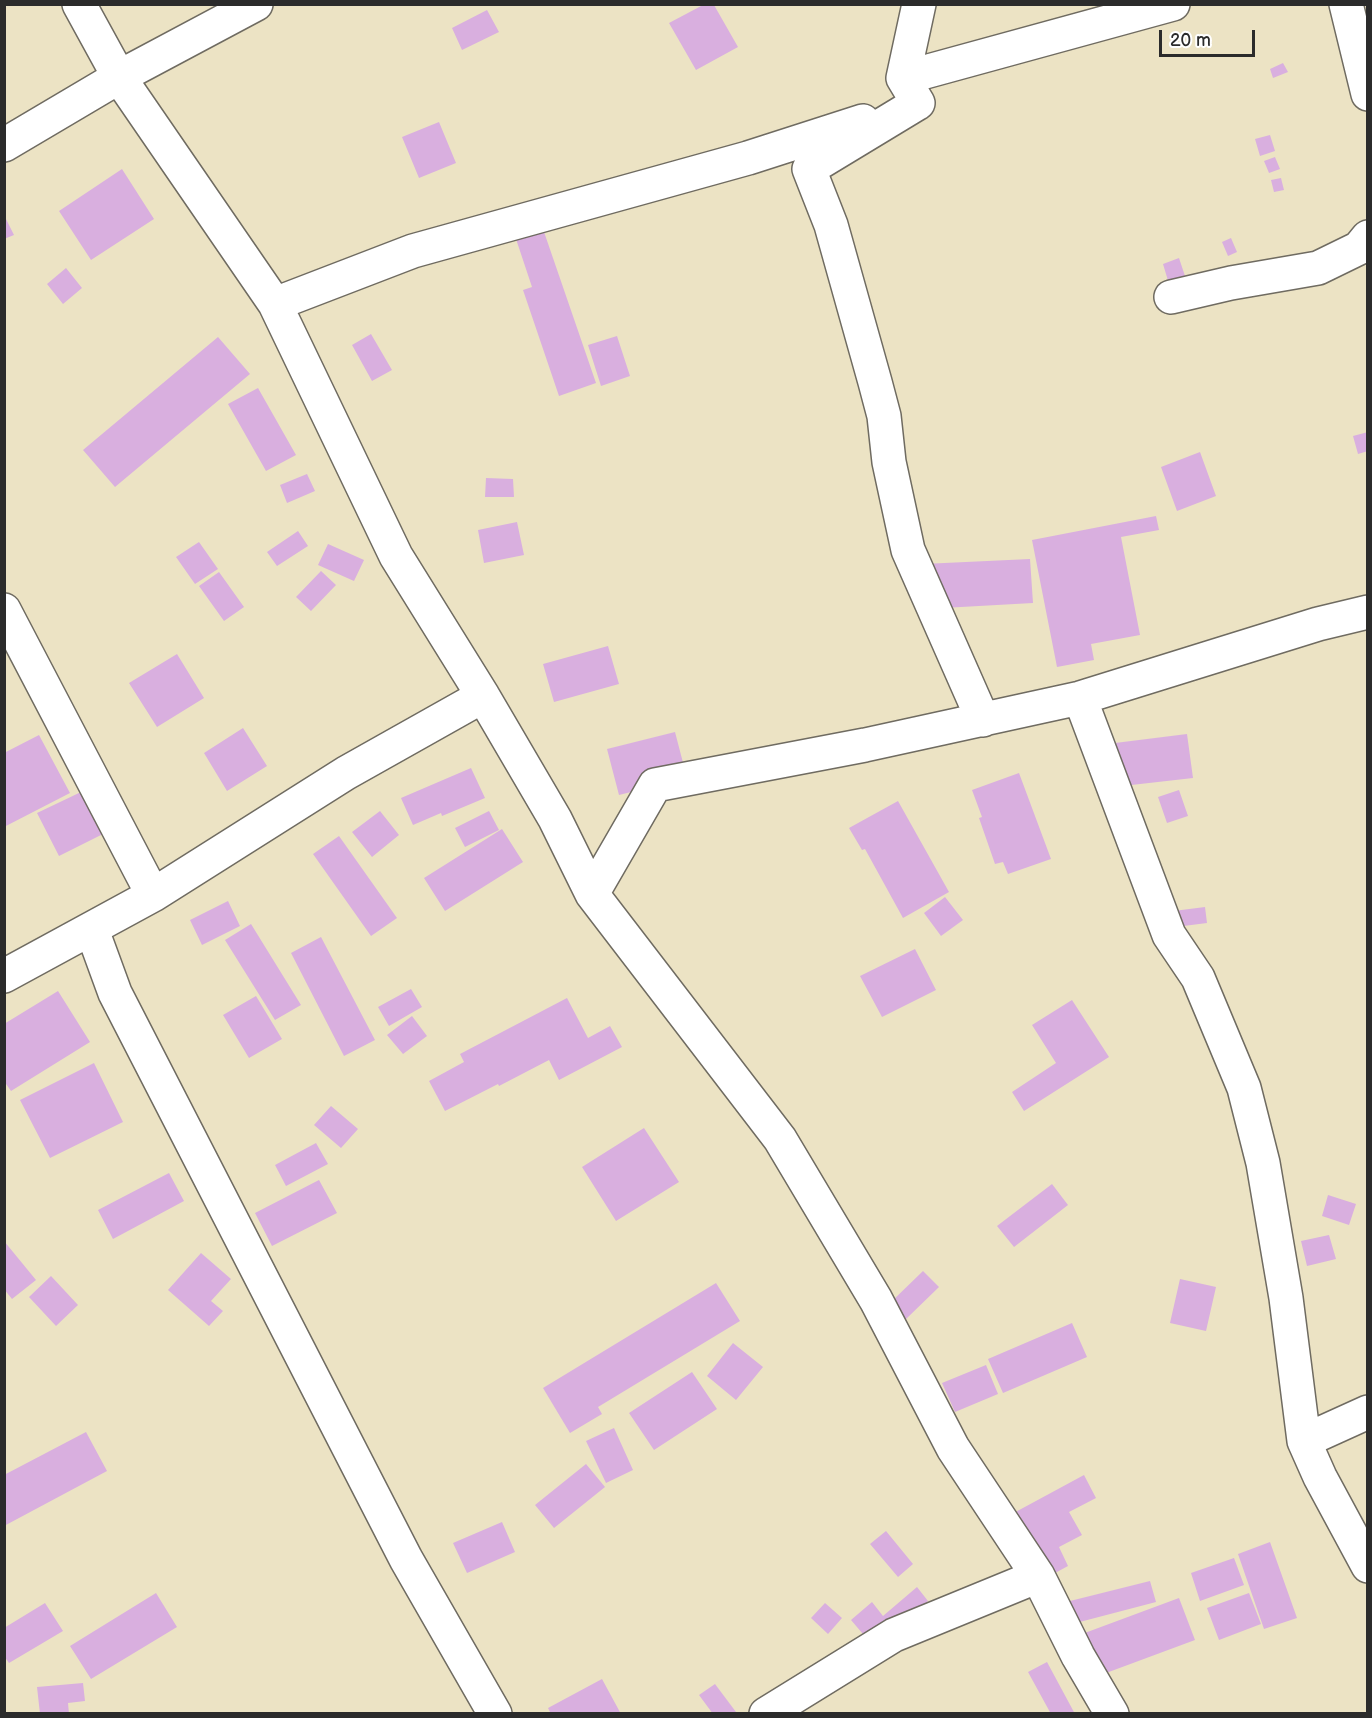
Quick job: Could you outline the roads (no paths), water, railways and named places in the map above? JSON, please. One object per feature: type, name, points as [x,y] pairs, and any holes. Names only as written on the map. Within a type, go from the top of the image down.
[{"type":"street","points":[[79,4],[119,77],[275,304],[396,556],[483,696],[555,819],[592,894],[780,1139],[876,1300],[953,1448],[1038,1576],[1078,1656],[1112,1713]]},
{"type":"street","points":[[4,146],[119,77],[256,4]]},
{"type":"street","points":[[919,4],[911,91],[809,169],[831,225],[876,382],[884,416],[889,462],[908,549],[983,720]]},
{"type":"street","points":[[275,304],[413,251],[748,158],[911,91],[1173,4]]},
{"type":"street","points":[[1346,4],[1368,94]]},
{"type":"street","points":[[1171,297],[1318,268],[1359,248],[1368,237]]},
{"type":"street","points":[[4,610],[153,895]]},
{"type":"street","points":[[592,894],[655,785],[865,746],[1080,698],[1318,624],[1368,612]]},
{"type":"street","points":[[4,976],[153,895],[346,774],[483,696]]},
{"type":"street","points":[[1080,698],[1169,935],[1198,978],[1244,1088],[1263,1163],[1282,1276],[1305,1442],[1320,1477],[1368,1566]]},
{"type":"street","points":[[92,930],[115,993],[406,1559],[495,1713]]},
{"type":"street","points":[[1305,1442],[1368,1412]]},
{"type":"street","points":[[766,1713],[894,1635],[1038,1576]]}]
